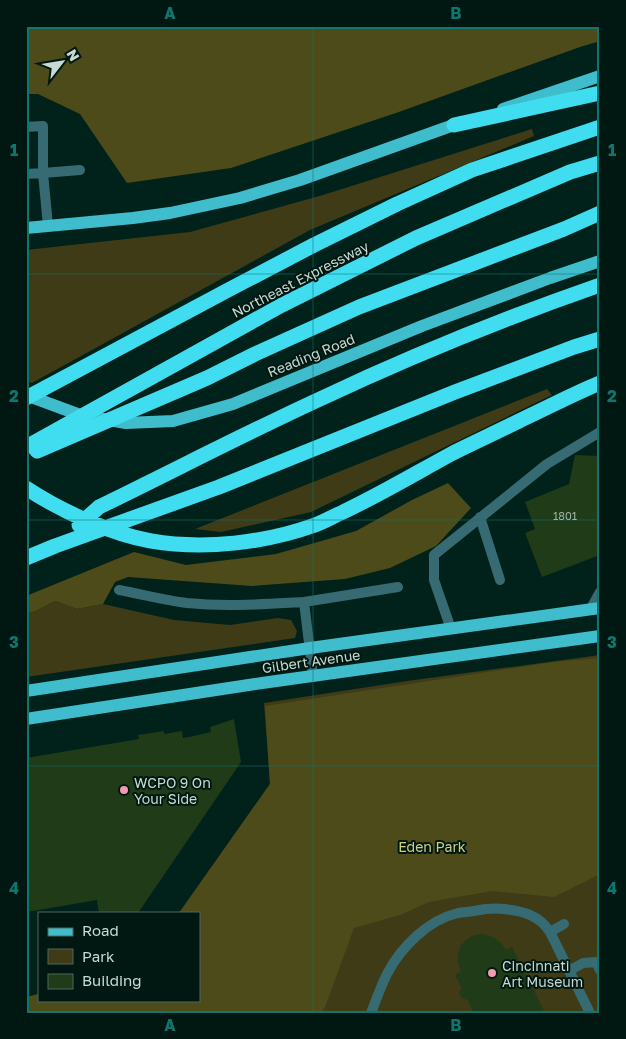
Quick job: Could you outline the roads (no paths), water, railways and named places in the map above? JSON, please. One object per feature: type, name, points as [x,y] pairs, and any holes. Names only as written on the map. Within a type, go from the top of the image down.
[{"type":"highway","points":[[454,125],[600,93]]},
{"type":"highway","points":[[26,397],[314,245],[397,204],[472,170],[600,127]]},
{"type":"highway","name":"Northeast Expressway","points":[[26,447],[282,305],[416,238],[570,172],[600,163]]},
{"type":"highway","points":[[26,456],[207,378],[263,350],[359,307],[564,229],[600,213]]},
{"type":"highway","points":[[55,546],[99,507],[311,403],[432,349],[600,285]]},
{"type":"highway","points":[[26,558],[219,487],[455,392],[574,347],[600,340]]},
{"type":"highway","points":[[26,488],[83,518],[120,533],[150,540],[173,543],[217,544],[256,540],[294,532],[317,524],[360,504],[455,452],[600,383]]},
{"type":"main road","points":[[26,228],[170,213],[240,198],[300,180],[454,125],[600,76]]},
{"type":"main road","name":"Reading Road","points":[[26,397],[80,415],[107,420],[126,423],[172,421],[232,404],[422,326],[600,261]]},
{"type":"main road","name":"Gilbert Avenue","points":[[26,691],[310,648],[595,609]]},
{"type":"main road","name":"Gilbert Avenue","points":[[26,719],[600,636]]},
{"type":"lane","points":[[26,127],[43,126],[43,173],[48,226]]},
{"type":"lane","points":[[26,174],[80,170]]},
{"type":"lane","points":[[452,629],[434,580],[434,555],[547,464],[600,432]]},
{"type":"lane","points":[[480,517],[500,580]]},
{"type":"lane","points":[[118,590],[185,602],[254,605],[304,602],[398,587]]},
{"type":"lane","points":[[595,609],[600,592]]},
{"type":"lane","points":[[304,602],[314,676]]},
{"type":"lane","points":[[371,1013],[387,974],[403,951],[420,933],[447,917],[458,913],[487,909],[514,910],[539,919],[544,924],[550,932],[590,1013]]},
{"type":"lane","points":[[550,932],[564,924]]},
{"type":"lane","points":[[569,971],[583,963],[596,962],[600,970]]},
{"type":"place","name":"WCPO 9 On Your Side","points":[[124,790]]},
{"type":"place","name":"Cincinnati Art Museum","points":[[492,973]]},
{"type":"park label","name":"Eden Park","points":[[432,846]]}]
